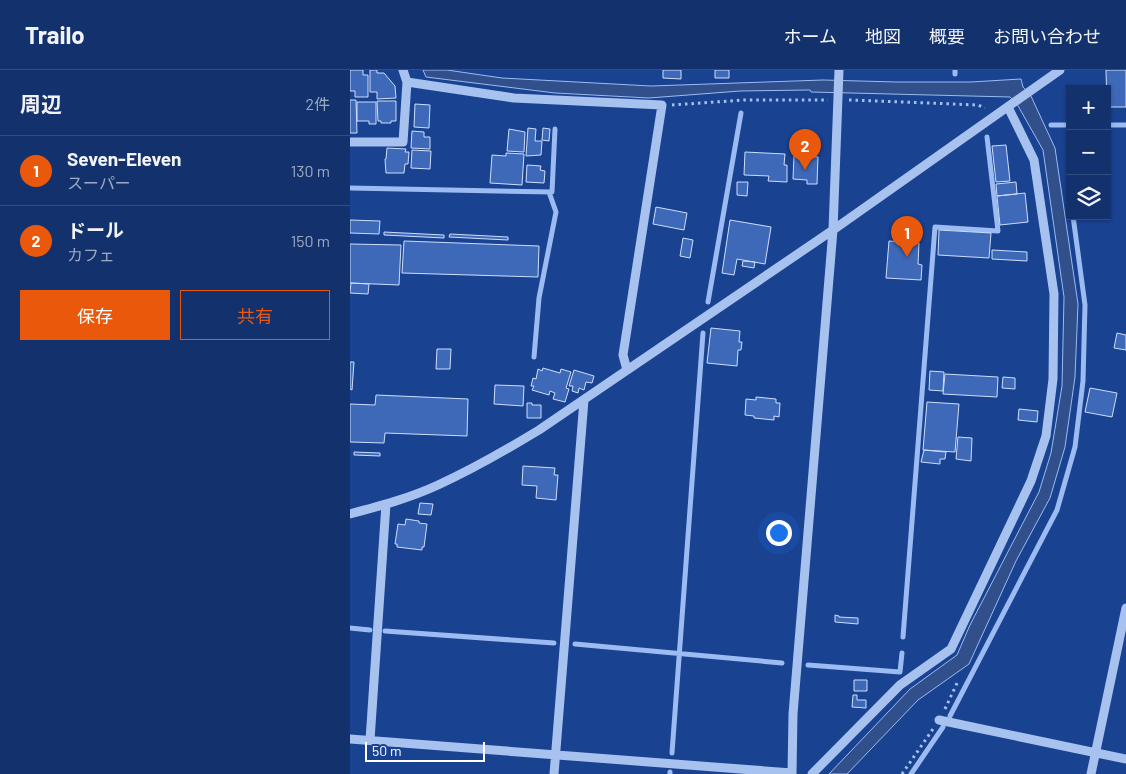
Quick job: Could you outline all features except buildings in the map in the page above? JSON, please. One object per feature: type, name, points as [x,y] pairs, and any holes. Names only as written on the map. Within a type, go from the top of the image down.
[{"type":"street","points":[[350,142],[403,142],[407,82],[403,70]]},
{"type":"street","points":[[350,514],[386,504],[436,486],[489,460],[539,430],[833,230],[1060,70]]},
{"type":"street","points":[[350,739],[792,774],[793,714],[833,230],[839,74]]},
{"type":"street","points":[[407,82],[514,98],[662,105],[623,355],[627,370]]},
{"type":"street","points":[[812,774],[900,685],[951,649],[1031,481],[1046,436],[1053,379],[1054,294],[1034,160],[1011,106]]},
{"type":"street","points":[[554,774],[584,400]]},
{"type":"street","points":[[370,740],[386,504]]},
{"type":"street","points":[[1091,774],[1126,608]]},
{"type":"street","points":[[939,720],[1126,759]]},
{"type":"path","points":[[662,105],[838,97],[978,105],[1000,114]]},
{"type":"water","points":[[423,70],[447,70],[502,78],[651,86],[823,80],[971,82],[1021,79],[1023,87],[1030,94],[1055,148],[1078,304],[1075,377],[1065,447],[1050,498],[1016,561],[969,664],[918,700],[847,774],[829,774],[910,689],[957,655],[970,625],[1039,492],[1051,453],[1062,386],[1064,297],[1043,150],[1017,104],[1010,97],[811,92],[810,90],[740,91],[649,98],[555,93],[426,77]]},
{"type":"waterway","points":[[708,302],[741,113]]},
{"type":"waterway","points":[[1051,125],[1066,125]]},
{"type":"waterway","points":[[1111,125],[1126,125]]},
{"type":"waterway","points":[[350,188],[552,192],[555,129]]},
{"type":"waterway","points":[[903,637],[935,227],[998,231],[987,137]]},
{"type":"waterway","points":[[534,357],[539,298],[556,212],[549,192]]},
{"type":"waterway","points":[[950,716],[1057,510],[1075,447],[1083,381],[1085,305],[1074,220]]},
{"type":"waterway","points":[[672,753],[703,333]]},
{"type":"waterway","points":[[350,628],[370,630]]},
{"type":"waterway","points":[[385,631],[554,643]]},
{"type":"waterway","points":[[575,644],[782,663]]},
{"type":"waterway","points":[[808,665],[900,672],[902,653]]},
{"type":"waterway","points":[[911,774],[943,727]]},
{"type":"place","name":"ドール","points":[[805,170]]},
{"type":"place","name":"Seven-Eleven","points":[[907,257]]}]
